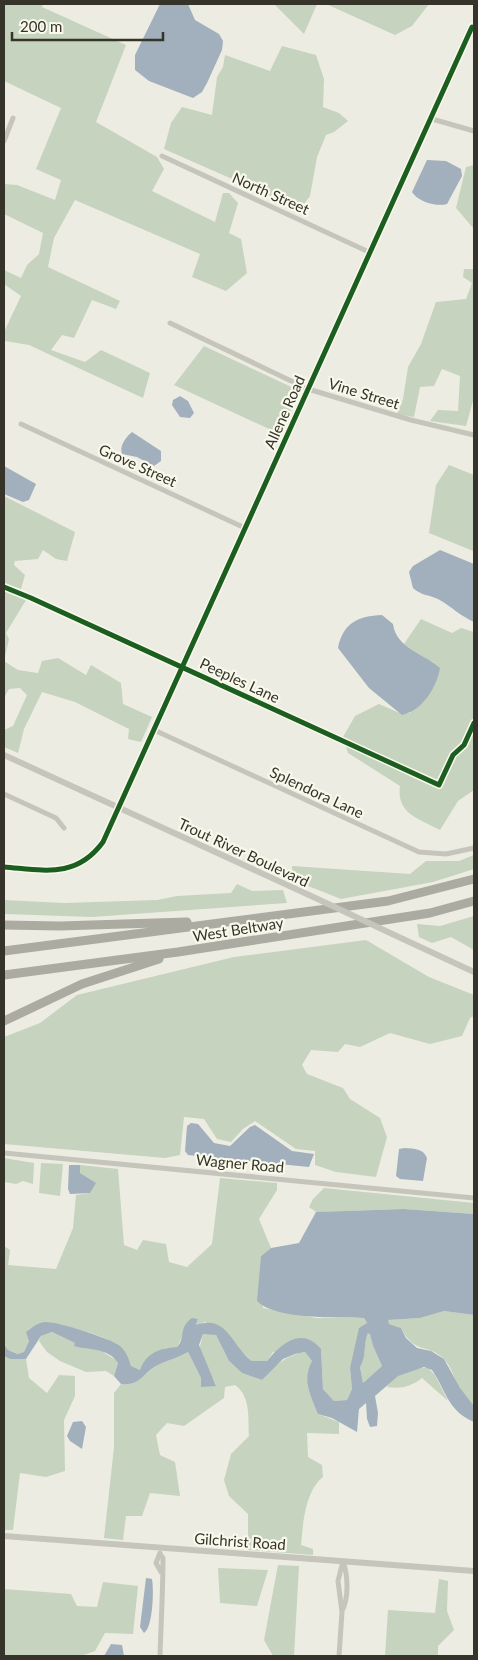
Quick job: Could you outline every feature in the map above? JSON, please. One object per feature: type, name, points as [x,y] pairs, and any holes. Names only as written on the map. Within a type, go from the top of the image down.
[{"type":"highway","name":"West Beltway","points":[[4,951],[388,901],[474,879]]},
{"type":"highway","name":"West Beltway","points":[[4,975],[178,952],[430,913],[474,901]]},
{"type":"highway","points":[[4,925],[69,926],[227,921]]},
{"type":"highway","points":[[4,1021],[82,984],[178,952]]},
{"type":"street","name":"Allene Road","points":[[4,867],[54,871],[70,868],[85,861],[95,853],[103,842],[432,119],[472,27]]},
{"type":"street","points":[[4,141],[13,118]]},
{"type":"street","points":[[432,119],[474,131]]},
{"type":"street","name":"North Street","points":[[162,156],[371,253]]},
{"type":"street","name":"Vine Street","points":[[170,323],[190,330],[308,389],[411,420],[474,435]]},
{"type":"street","name":"Grove Street","points":[[21,424],[157,488],[238,522],[245,528]]},
{"type":"street","name":"Peeples Lane","points":[[4,587],[439,785],[453,755],[464,745],[474,723]]},
{"type":"street","name":"Splendora Lane","points":[[154,730],[419,852],[446,854],[474,848]]},
{"type":"street","name":"Trout River Boulevard","points":[[4,755],[474,972]]},
{"type":"street","points":[[4,794],[56,818],[64,828]]},
{"type":"street","name":"Wagner Road","points":[[4,1153],[474,1198]]},
{"type":"street","name":"Gilchrist Road","points":[[4,1536],[160,1551],[343,1561],[474,1571]]},
{"type":"street","points":[[160,1551],[156,1564],[161,1572],[163,1586],[160,1656]]},
{"type":"street","points":[[339,1656],[342,1612],[346,1604],[346,1570],[343,1561]]},
{"type":"green space","points":[[4,4],[43,4],[42,7],[126,45],[96,122],[157,157],[164,169],[152,191],[215,222],[223,193],[229,193],[238,203],[229,233],[241,239],[247,273],[226,291],[192,277],[200,254],[75,200],[54,238],[48,267],[120,301],[116,309],[92,300],[74,338],[62,335],[51,350],[85,362],[101,350],[150,373],[143,398],[29,345],[5,341],[4,343],[4,332],[21,296],[4,284],[4,270],[21,278],[27,265],[39,254],[43,233],[4,214],[4,184],[17,185],[55,200],[61,180],[36,169],[61,108],[4,81]]},
{"type":"green space","points":[[274,4],[317,4],[304,34]]},
{"type":"green space","points":[[326,4],[429,4],[412,26],[395,35]]},
{"type":"green space","points":[[282,46],[316,55],[324,79],[323,107],[339,113],[348,121],[334,132],[326,135],[317,157],[310,196],[300,209],[164,149],[171,123],[182,107],[212,115],[217,77],[223,67],[225,55],[270,71]]},
{"type":"green space","points":[[474,165],[474,229],[456,208],[466,167]]},
{"type":"green space","points":[[464,269],[474,269],[474,397],[466,426],[430,421],[438,410],[458,411],[460,376],[442,369],[434,386],[420,387],[414,417],[397,414],[403,399],[408,367],[421,344],[436,302],[466,299],[472,283],[463,277]]},
{"type":"green space","points":[[204,346],[300,391],[280,434],[174,385]]},
{"type":"green space","points":[[449,465],[474,475],[473,551],[429,533],[436,485]]},
{"type":"green space","points":[[4,496],[75,532],[67,561],[56,559],[43,550],[38,559],[15,561],[14,565],[25,575],[21,589],[4,583]]},
{"type":"green space","points":[[4,591],[26,600],[6,633],[9,639],[4,661]]},
{"type":"green space","points":[[421,619],[452,633],[461,628],[474,632],[474,790],[458,801],[440,830],[411,814],[402,803],[400,786],[348,753],[343,737],[355,716],[379,704],[402,714],[410,713],[434,663],[422,658],[404,644]]},
{"type":"green space","points":[[58,658],[86,675],[91,665],[121,683],[123,704],[152,717],[141,742],[128,739],[129,729],[75,702],[42,692],[24,729],[18,753],[4,747],[4,730],[13,726],[27,695],[20,688],[9,689],[4,698],[4,661],[18,670],[38,673],[42,661]]},
{"type":"green space","points":[[474,855],[474,869],[433,882],[341,899],[293,880],[292,866],[410,874],[426,861],[459,861]]},
{"type":"green space","points":[[237,884],[252,891],[283,890],[287,903],[92,917],[4,914],[4,900],[64,903],[157,900],[177,896],[231,893]]},
{"type":"green space","points":[[474,916],[474,950],[451,937],[432,943],[419,937],[417,924],[440,926]]},
{"type":"green space","points":[[366,940],[429,977],[474,995],[474,1016],[470,1018],[462,1036],[430,1044],[390,1033],[360,1047],[345,1044],[338,1052],[311,1050],[302,1065],[307,1074],[343,1088],[350,1099],[380,1118],[387,1137],[376,1177],[336,1172],[315,1165],[315,1151],[296,1149],[255,1121],[243,1129],[231,1142],[217,1139],[204,1119],[184,1117],[180,1155],[165,1158],[4,1144],[4,1037],[40,1023],[77,995],[234,957]]},
{"type":"green space","points":[[4,1158],[34,1163],[33,1184],[23,1181],[16,1184],[4,1182]]},
{"type":"green space","points":[[41,1163],[63,1164],[60,1196],[39,1193]]},
{"type":"green space","points":[[80,1165],[118,1169],[124,1245],[137,1250],[143,1240],[166,1244],[169,1262],[187,1267],[212,1244],[220,1178],[277,1183],[277,1190],[259,1219],[271,1248],[261,1256],[263,1308],[316,1318],[364,1318],[367,1323],[350,1368],[352,1389],[347,1400],[334,1401],[323,1389],[321,1349],[273,1352],[267,1361],[252,1361],[235,1346],[230,1336],[205,1322],[196,1326],[198,1319],[182,1337],[177,1347],[166,1348],[140,1370],[131,1366],[126,1355],[118,1346],[108,1340],[84,1331],[47,1322],[29,1341],[24,1352],[19,1354],[8,1350],[4,1344],[4,1246],[10,1250],[8,1265],[56,1269],[73,1228],[76,1195],[90,1193],[95,1183],[80,1173]]},
{"type":"green space","points":[[324,1188],[474,1203],[474,1214],[404,1209],[316,1212],[309,1207],[313,1199]]},
{"type":"green space","points":[[444,1311],[474,1315],[474,1406],[457,1384],[444,1359],[438,1354],[411,1342],[401,1328],[389,1324],[387,1320],[420,1318]]},
{"type":"green space","points":[[52,1332],[75,1343],[75,1346],[98,1349],[116,1360],[118,1363],[114,1376],[106,1371],[86,1372],[60,1361],[47,1352],[39,1341],[41,1336]]},
{"type":"green space","points":[[210,1333],[216,1335],[229,1361],[242,1373],[262,1380],[286,1358],[298,1353],[305,1352],[312,1361],[318,1414],[339,1422],[339,1434],[307,1433],[308,1457],[322,1465],[323,1477],[312,1491],[306,1508],[303,1527],[301,1545],[313,1549],[313,1555],[248,1550],[248,1514],[229,1496],[224,1480],[231,1454],[249,1436],[246,1401],[244,1395],[235,1385],[225,1387],[224,1398],[184,1426],[167,1423],[156,1435],[160,1455],[175,1462],[180,1496],[150,1493],[142,1516],[126,1516],[123,1540],[104,1538],[114,1447],[114,1393],[121,1384],[134,1383],[153,1368],[188,1352],[201,1378],[216,1385],[199,1350],[203,1334]]},
{"type":"green space","points":[[368,1333],[370,1333],[373,1346],[382,1366],[363,1383],[360,1367],[364,1359]]},
{"type":"green space","points":[[4,1356],[10,1359],[26,1359],[29,1378],[47,1393],[59,1375],[75,1376],[75,1396],[64,1420],[65,1471],[46,1477],[20,1473],[13,1530],[4,1530]]},
{"type":"green space","points":[[428,1368],[435,1375],[448,1401],[422,1378],[405,1387],[387,1387],[394,1378],[404,1372]]},
{"type":"green space","points":[[278,1565],[299,1566],[294,1656],[273,1656],[264,1640]]},
{"type":"green space","points":[[218,1568],[268,1570],[257,1606],[220,1603]]},
{"type":"green space","points":[[439,1579],[448,1581],[447,1611],[454,1630],[438,1646],[438,1656],[385,1656],[388,1610],[435,1613]]},
{"type":"green space","points":[[103,1582],[138,1586],[133,1634],[105,1633],[95,1651],[81,1656],[4,1656],[4,1589],[71,1594],[77,1606],[97,1607]]},
{"type":"water","points":[[160,4],[188,4],[195,20],[219,34],[223,41],[222,50],[207,83],[202,92],[193,98],[149,81],[135,70],[135,55]]},
{"type":"water","points":[[427,160],[446,161],[461,169],[462,176],[447,204],[428,203],[419,199],[412,192]]},
{"type":"water","points":[[180,396],[188,401],[194,413],[190,418],[180,417],[172,405],[173,400]]},
{"type":"water","points":[[132,432],[161,451],[161,461],[154,466],[137,457],[122,454],[122,445]]},
{"type":"water","points":[[4,466],[36,484],[29,500],[23,502],[4,494]]},
{"type":"water","points":[[440,550],[474,564],[474,622],[438,599],[422,594],[413,588],[409,572],[413,566]]},
{"type":"water","points":[[382,615],[393,624],[399,639],[405,645],[440,668],[436,683],[427,697],[416,709],[402,715],[369,688],[338,648],[344,632],[353,622],[366,617]]},
{"type":"water","points":[[191,1123],[198,1124],[214,1143],[230,1146],[250,1127],[255,1125],[292,1151],[314,1154],[309,1167],[188,1155],[185,1151],[187,1126]]},
{"type":"water","points":[[405,1148],[423,1152],[427,1158],[423,1181],[400,1179],[396,1176],[399,1149]]},
{"type":"water","points":[[69,1165],[80,1165],[80,1173],[96,1183],[90,1193],[70,1194],[68,1189]]},
{"type":"water","points":[[404,1209],[474,1214],[474,1315],[444,1311],[420,1318],[388,1320],[389,1324],[401,1328],[406,1338],[417,1348],[431,1351],[444,1359],[460,1388],[474,1406],[474,1422],[458,1412],[448,1400],[432,1370],[424,1367],[398,1376],[375,1396],[378,1413],[377,1426],[370,1427],[367,1419],[366,1403],[359,1409],[357,1432],[332,1418],[318,1414],[307,1381],[312,1361],[305,1352],[283,1359],[262,1380],[242,1373],[229,1361],[216,1335],[203,1334],[199,1345],[216,1386],[201,1387],[201,1378],[188,1352],[153,1368],[134,1383],[121,1384],[114,1376],[118,1363],[109,1354],[74,1346],[75,1343],[52,1332],[41,1336],[26,1359],[10,1359],[4,1356],[4,1344],[8,1350],[18,1354],[24,1352],[29,1341],[26,1332],[38,1324],[46,1322],[72,1327],[120,1346],[124,1350],[131,1366],[140,1370],[146,1359],[154,1353],[159,1350],[177,1347],[180,1344],[183,1329],[192,1318],[198,1319],[196,1325],[207,1323],[215,1324],[222,1328],[252,1361],[267,1361],[279,1348],[292,1340],[299,1338],[314,1342],[321,1349],[323,1389],[334,1401],[347,1400],[352,1389],[350,1368],[359,1328],[367,1323],[364,1318],[307,1316],[278,1312],[257,1301],[261,1256],[271,1248],[299,1243],[316,1212]],"holes":[[[368,1333],[382,1366],[363,1383],[360,1367],[364,1359]]]},
{"type":"water","points":[[82,1421],[86,1427],[82,1449],[70,1441],[67,1436],[73,1422]]},
{"type":"water","points":[[146,1578],[152,1579],[153,1599],[149,1624],[144,1633],[140,1627]]},
{"type":"water","points":[[111,1644],[122,1645],[124,1656],[104,1656]]},
{"type":"cycle path","points":[[4,867],[32,870],[58,870],[70,867],[82,862],[93,854],[103,842],[472,27]]},
{"type":"cycle path","points":[[4,587],[439,785],[453,755],[464,745],[474,723]]}]
